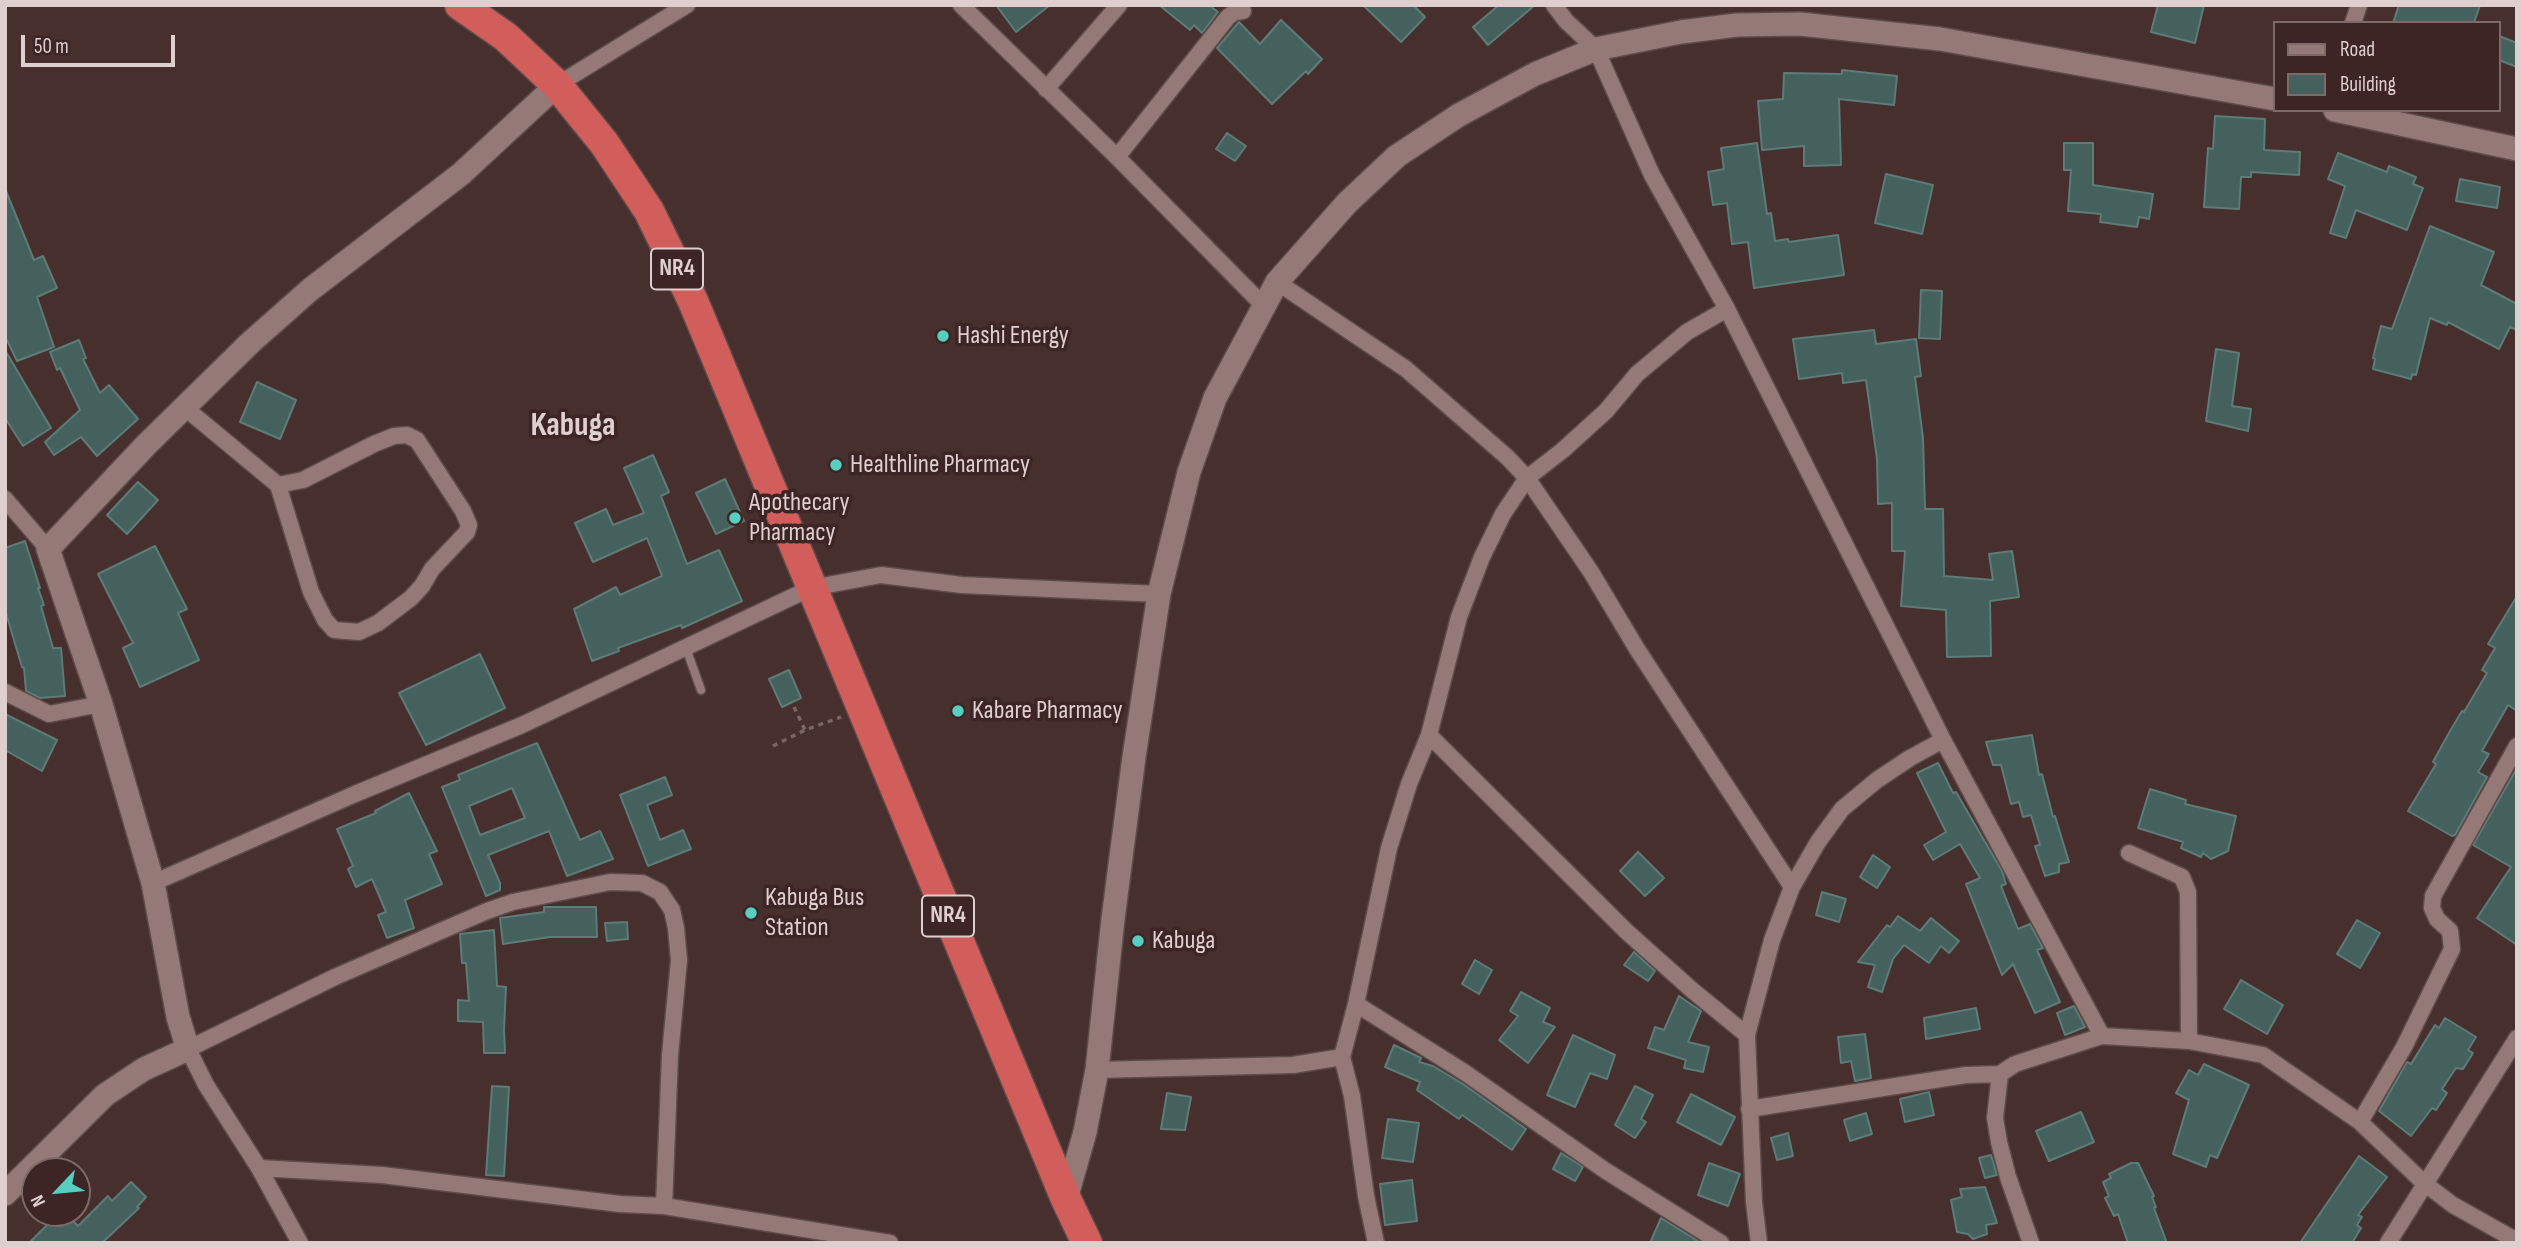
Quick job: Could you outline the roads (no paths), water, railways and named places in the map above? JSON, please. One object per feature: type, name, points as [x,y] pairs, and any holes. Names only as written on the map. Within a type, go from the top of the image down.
[{"type":"highway","name":"NR4","points":[[460,5],[506,37],[557,85],[604,143],[649,211],[693,301],[1066,1199],[1087,1243]]},
{"type":"street","points":[[48,549],[250,342],[320,282],[461,174],[557,85],[687,5]]},
{"type":"street","points":[[961,5],[1264,305]]},
{"type":"street","points":[[1046,89],[1119,5]]},
{"type":"street","points":[[1555,5],[1566,20],[1596,49],[1651,175],[1727,309],[1943,740],[2102,1036]]},
{"type":"street","points":[[1117,157],[1228,17],[1243,11]]},
{"type":"street","points":[[1066,1199],[1085,1132],[1097,1070],[1134,757],[1159,594],[1189,472],[1215,398],[1277,282],[1347,203],[1397,156],[1459,115],[1535,74],[1596,49],[1681,32],[1737,25],[1800,24],[1940,39],[2274,99]]},
{"type":"street","points":[[2344,112],[2517,149]]},
{"type":"street","points":[[1277,282],[1406,369],[1507,457],[1527,478],[1591,572],[1637,649],[1792,887]]},
{"type":"street","points":[[1376,1243],[1366,1196],[1352,1096],[1342,1057],[1389,848],[1409,784],[1429,735],[1459,617],[1498,525],[1527,478],[1563,450],[1605,411],[1661,351],[1727,309]]},
{"type":"street","points":[[184,407],[278,485],[312,592],[325,620],[334,630],[359,632],[378,623],[411,598],[432,569],[467,532],[469,525],[463,511],[417,440],[407,435],[394,436],[374,444],[303,480],[278,485]]},
{"type":"street","points":[[5,499],[48,549],[101,704],[153,883],[178,1017],[188,1049],[206,1085],[259,1168],[300,1243]]},
{"type":"street","points":[[153,883],[355,794],[522,725],[811,588],[881,575],[962,585],[1159,594]]},
{"type":"street","points":[[5,692],[49,714],[101,704]]},
{"type":"street","points":[[1429,735],[1626,931],[1747,1035]]},
{"type":"street","points":[[1759,1243],[1754,1202],[1747,1035],[1765,963],[1792,887],[1818,842],[1842,809],[1877,780],[1943,740]]},
{"type":"street","points":[[2360,1122],[2404,1047],[2452,949],[2450,931],[2437,919],[2432,908],[2433,896],[2517,746]]},
{"type":"street","points":[[2129,853],[2182,877],[2189,892],[2189,1041]]},
{"type":"street","points":[[5,1194],[105,1095],[144,1069],[418,939],[513,902],[610,882],[642,883],[660,892],[672,910],[679,960],[670,1055],[664,1206]]},
{"type":"street","points":[[1356,1004],[1464,1072],[1606,1171],[1721,1243]]},
{"type":"street","points":[[1749,1109],[1966,1075],[2000,1074],[2015,1064],[2102,1036],[2189,1041],[2263,1055],[2360,1122],[2424,1183],[2453,1205],[2517,1241]]},
{"type":"street","points":[[2388,1243],[2517,1038]]},
{"type":"street","points":[[1097,1070],[1293,1065],[1342,1057]]},
{"type":"street","points":[[2000,1074],[1995,1118],[1999,1142],[2031,1243]]},
{"type":"street","points":[[259,1168],[382,1175],[620,1204],[664,1206],[809,1227],[890,1243]]},
{"type":"lane","points":[[687,648],[701,690]]},
{"type":"place","name":"Hashi Energy","points":[[943,336]]},
{"type":"place","name":"Healthline Pharmacy","points":[[836,465]]},
{"type":"place","name":"Apothecary Pharmacy","points":[[735,518]]},
{"type":"place","name":"Kabare Pharmacy","points":[[958,711]]},
{"type":"place","name":"Kabuga Bus Station","points":[[751,913]]},
{"type":"place","name":"Kabuga","points":[[1138,941]]},
{"type":"district","name":"Kabuga","points":[[573,427]]}]
